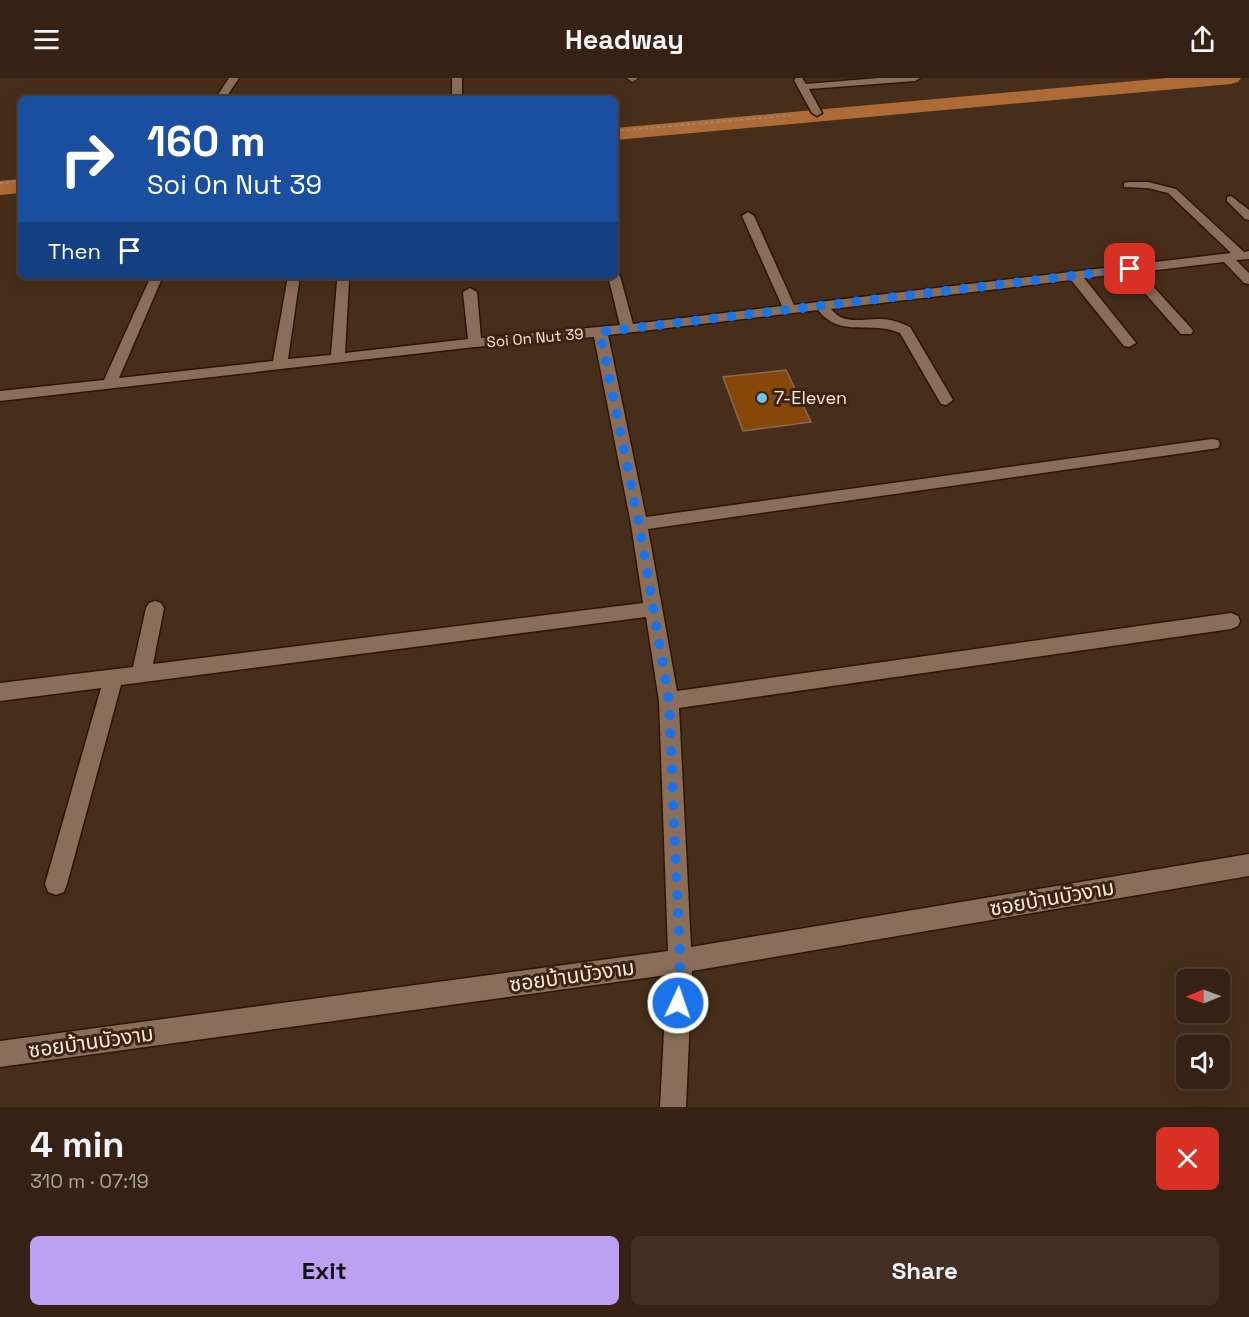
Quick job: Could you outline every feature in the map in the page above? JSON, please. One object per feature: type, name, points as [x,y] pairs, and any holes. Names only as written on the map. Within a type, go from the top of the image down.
[{"type":"street","points":[[222,96],[234,78]]},
{"type":"street","points":[[457,78],[457,96]]},
{"type":"street","points":[[818,113],[800,83],[915,78]]},
{"type":"street","points":[[1128,185],[1149,185],[1172,191],[1245,255]]},
{"type":"street","points":[[1231,199],[1249,216]]},
{"type":"street","points":[[748,216],[789,308]]},
{"type":"street","name":"Soi On Nut 39","points":[[0,396],[475,343],[600,332],[819,304],[1245,255]]},
{"type":"street","points":[[1227,258],[1249,280]]},
{"type":"street","points":[[1130,269],[1185,330]]},
{"type":"street","points":[[1074,275],[1129,343]]},
{"type":"street","points":[[110,383],[156,279]]},
{"type":"street","points":[[280,364],[294,279]]},
{"type":"street","points":[[615,279],[627,328]]},
{"type":"street","points":[[339,358],[343,281]]},
{"type":"street","points":[[470,292],[475,343]]},
{"type":"street","points":[[819,304],[827,317],[836,322],[848,325],[886,323],[905,330],[946,400]]},
{"type":"street","points":[[600,332],[639,524],[669,701],[680,961],[673,1107]]},
{"type":"street","points":[[639,524],[1212,444]]},
{"type":"street","points":[[141,675],[155,608]]},
{"type":"street","points":[[0,692],[652,609]]},
{"type":"street","points":[[669,701],[1231,621]]},
{"type":"street","points":[[56,884],[113,678]]},
{"type":"street","name":"ซอยบ้านบัวงาม","points":[[0,1054],[680,961],[1249,866]]},
{"type":"path","points":[[618,131],[818,113]]},
{"type":"path","points":[[0,183],[18,181]]},
{"type":"building","points":[[786,370],[811,422],[743,431],[723,377]]},
{"type":"waterway","points":[[618,134],[1231,78]]},
{"type":"waterway","points":[[0,188],[18,186]]},
{"type":"place","name":"7-Eleven","points":[[762,398]]},
{"type":"route","points":[[678,1003],[680,961],[669,701],[639,524],[600,332],[1130,269]]}]
